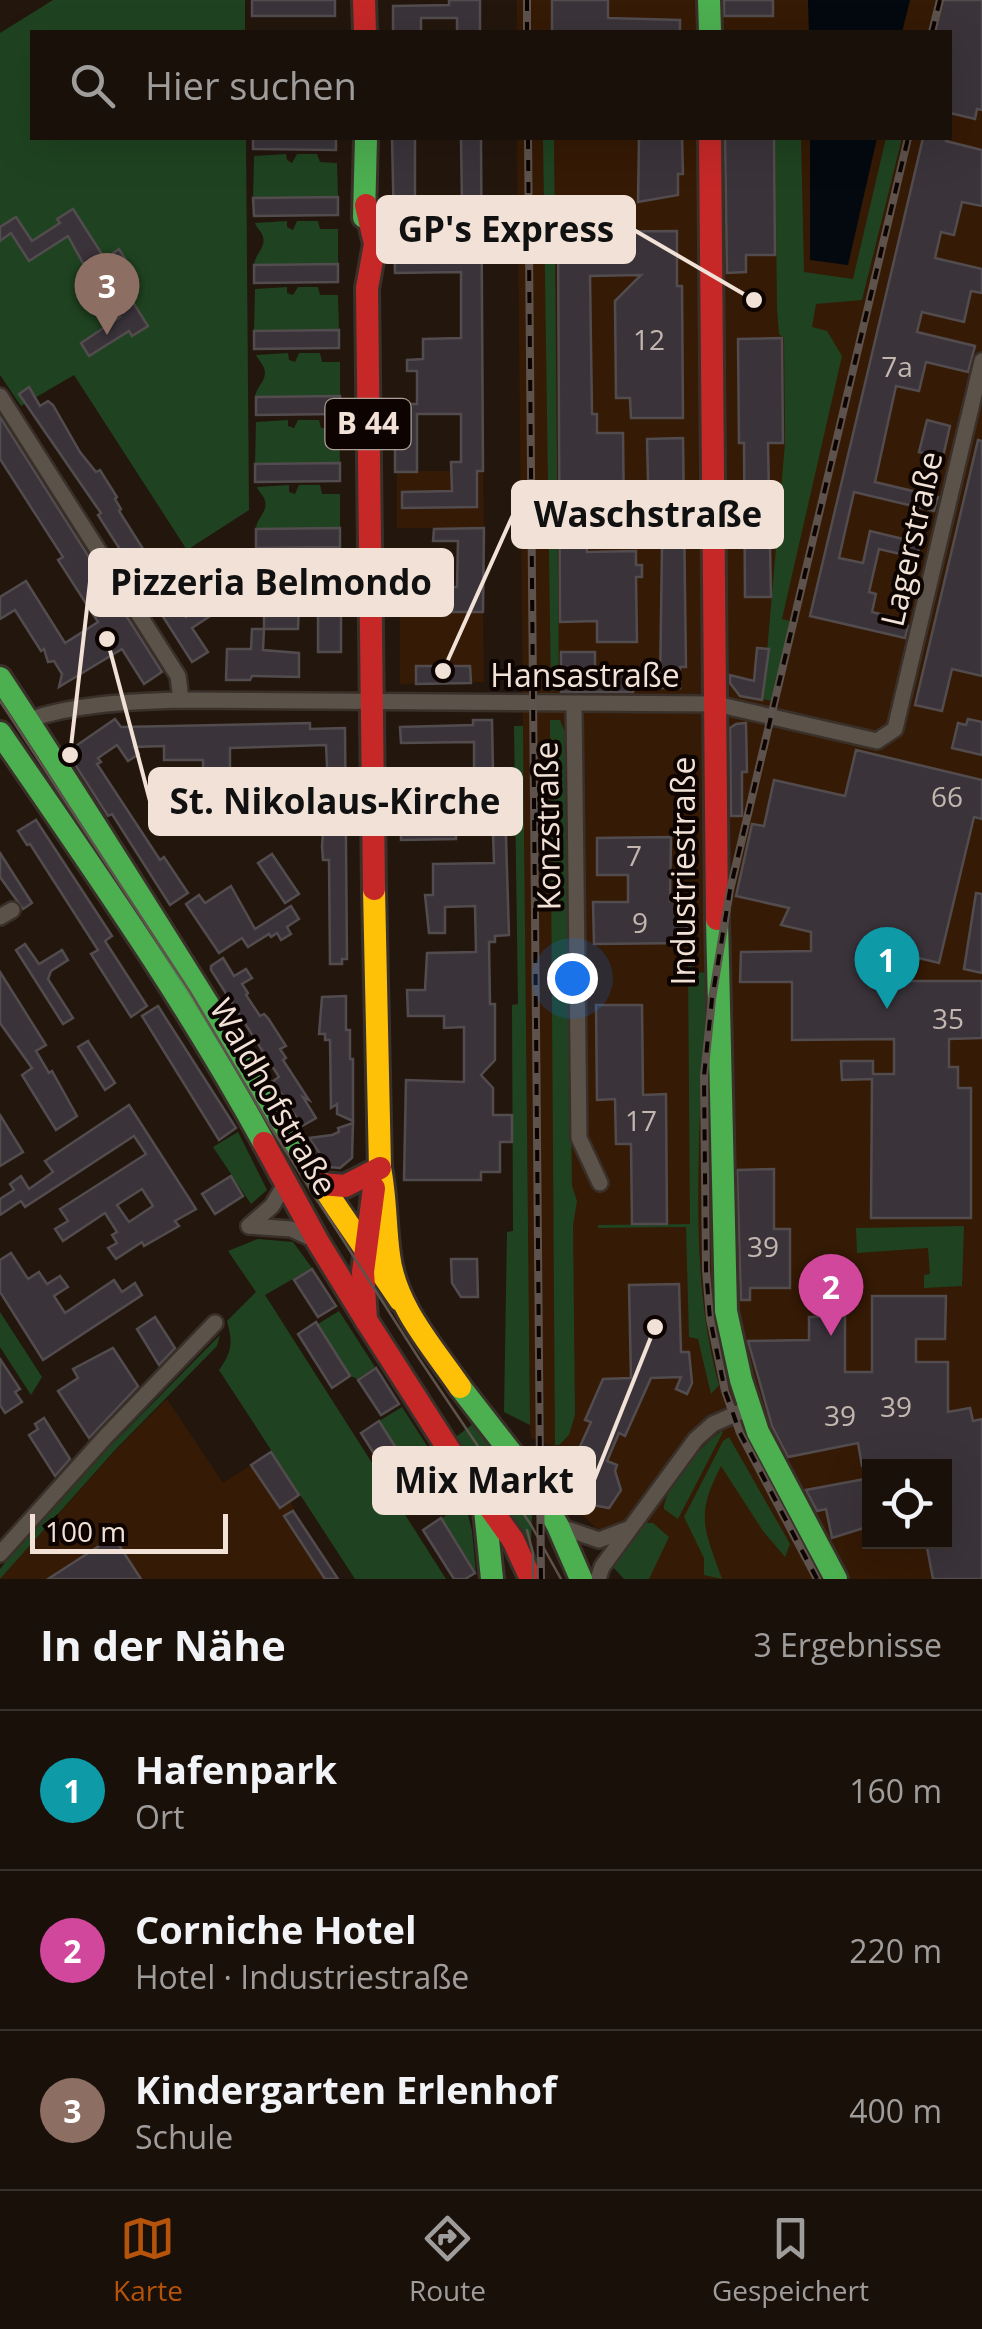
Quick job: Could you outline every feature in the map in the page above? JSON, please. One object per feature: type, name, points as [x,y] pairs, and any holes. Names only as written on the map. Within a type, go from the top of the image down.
[{"type":"street","points":[[364,0],[364,30]]},
{"type":"street","points":[[710,0],[710,30]]},
{"type":"street","name":"B 44","points":[[366,140],[366,205],[358,244],[367,288],[370,702],[380,1168],[389,1258],[402,1302]]},
{"type":"street","name":"Industriestraße","points":[[710,140],[723,1274],[731,1339],[749,1408],[766,1449],[836,1579]]},
{"type":"street","name":"Lagerstraße","points":[[896,728],[982,361]]},
{"type":"street","points":[[0,396],[178,676],[181,700]]},
{"type":"street","name":"Waldhofstraße","points":[[0,678],[365,1253],[474,1408]]},
{"type":"street","name":"Hansastraße","points":[[28,720],[79,707],[181,700],[716,704],[877,741],[896,728]]},
{"type":"street","name":"Konzstraße","points":[[574,704],[579,1138],[600,1183]]},
{"type":"street","points":[[0,734],[28,720]]},
{"type":"street","name":"Waldhofstraße","points":[[0,734],[130,923],[248,1112],[318,1242],[428,1417],[513,1540],[531,1579]]},
{"type":"street","points":[[248,1112],[250,1106],[260,1102],[279,1116]]},
{"type":"street","points":[[321,1184],[345,1188],[380,1168]]},
{"type":"street","name":"B 44","points":[[366,1320],[365,1253],[373,1190],[380,1168]]},
{"type":"street","points":[[285,1184],[272,1206],[249,1226],[283,1227],[318,1242]]},
{"type":"street","points":[[0,1554],[107,1435],[215,1324]]},
{"type":"street","points":[[428,1417],[456,1424],[474,1408]]},
{"type":"street","name":"B 44","points":[[474,1408],[533,1480],[581,1579]]},
{"type":"street","points":[[598,1579],[696,1439],[713,1424],[749,1408]]},
{"type":"street","points":[[484,1497],[492,1579]]},
{"type":"street","points":[[558,1526],[599,1540],[631,1527]]},
{"type":"shaded area","points":[[517,0],[808,0],[809,30],[517,30]]},
{"type":"shaded area","points":[[808,0],[910,0],[902,30],[809,30]]},
{"type":"shaded area","points":[[910,0],[982,0],[982,1579],[626,1579],[624,1555],[578,1511],[555,1456],[555,1447],[531,1438],[530,1425],[517,140],[810,140],[810,259],[847,265],[877,140],[952,140],[952,30],[902,30]]},
{"type":"shaded area","points":[[810,140],[877,140],[848,265],[810,260]]},
{"type":"shaded area","points":[[397,471],[483,471],[484,528],[397,528]]},
{"type":"shaded area","points":[[400,612],[483,612],[484,682],[400,684]]},
{"type":"shaded area","points":[[167,1399],[223,1483],[271,1452],[300,1496],[291,1503],[294,1510],[284,1517],[325,1579],[0,1579],[115,1451]]},
{"type":"green space","points":[[53,0],[245,0],[245,30],[30,30],[30,140],[246,140],[249,510],[187,550],[74,375],[21,406],[0,375],[0,33]]},
{"type":"green space","points":[[543,140],[554,140],[559,691],[551,691]]},
{"type":"green space","points":[[775,140],[801,140],[804,272],[853,279],[886,140],[902,140],[862,300],[816,304],[812,327],[827,331],[842,356],[782,619],[790,621],[772,701],[763,699],[785,443],[784,338],[779,334]]},
{"type":"green space","points":[[286,154],[292,163],[297,154],[317,154],[320,162],[337,163],[338,197],[253,198],[254,156]]},
{"type":"green space","points":[[287,221],[287,227],[293,230],[297,221],[318,221],[320,229],[338,229],[338,264],[254,265],[263,243],[255,223]]},
{"type":"green space","points":[[287,287],[287,293],[293,295],[298,287],[318,287],[320,295],[338,295],[339,330],[254,331],[255,289]]},
{"type":"green space","points":[[288,353],[289,360],[295,362],[299,353],[320,353],[322,362],[340,362],[340,396],[255,397],[265,375],[256,355]]},
{"type":"green space","points":[[288,420],[288,426],[294,428],[298,420],[319,420],[321,428],[339,428],[340,463],[255,464],[256,422]]},
{"type":"green space","points":[[289,485],[289,492],[295,494],[299,485],[320,485],[322,494],[340,494],[340,528],[256,529],[265,507],[257,487]]},
{"type":"green space","points":[[550,720],[560,720],[566,735],[572,1186],[577,1201],[573,1225],[575,1415],[569,1435],[559,1445],[555,1445]]},
{"type":"green space","points":[[514,726],[523,726],[530,1425],[504,1412],[507,1232],[513,1231],[512,1005],[518,1004]]},
{"type":"green space","points":[[688,961],[697,973],[706,972],[707,968],[709,982],[698,1196],[704,1311],[719,1385],[711,1394],[698,1339],[689,1337],[686,1227],[598,1228],[690,1224]]},
{"type":"green space","points":[[238,1132],[267,1190],[251,1204],[213,1147]]},
{"type":"green space","points":[[964,1226],[962,1286],[924,1288],[924,1275],[930,1274],[928,1248],[857,1253],[856,1228]]},
{"type":"green space","points":[[258,1239],[293,1242],[312,1268],[265,1295],[446,1579],[355,1579],[219,1370],[230,1347],[227,1321],[256,1292],[228,1251]]},
{"type":"green space","points":[[339,1311],[375,1367],[357,1379],[351,1376],[318,1324]]},
{"type":"green space","points":[[0,1312],[42,1377],[31,1395],[0,1347]]},
{"type":"green space","points":[[220,1335],[217,1346],[115,1450],[0,1579],[0,1569],[58,1499]]},
{"type":"green space","points":[[402,1407],[438,1463],[419,1476],[413,1475],[379,1421]]},
{"type":"green space","points":[[474,1423],[533,1495],[530,1564],[452,1440]]},
{"type":"green space","points":[[722,1431],[678,1519],[664,1509],[670,1490],[695,1455]]},
{"type":"green space","points":[[729,1437],[790,1544],[785,1557],[763,1531],[721,1466],[708,1498],[705,1522],[722,1579],[704,1575],[704,1558],[684,1517],[723,1441]]},
{"type":"green space","points":[[465,1503],[472,1531],[476,1572],[442,1518]]},
{"type":"green space","points":[[644,1523],[653,1523],[669,1537],[649,1579],[624,1579],[611,1565]]},
{"type":"building","points":[[252,0],[335,0],[335,16],[252,16]]},
{"type":"building","points":[[449,0],[480,0],[480,30],[457,30],[457,18],[421,18],[421,30],[393,30],[393,6],[449,5]]},
{"type":"building","points":[[552,0],[608,0],[608,18],[680,20],[680,30],[552,30]]},
{"type":"building","points":[[724,0],[773,0],[773,16],[724,16]]},
{"type":"building","points":[[941,0],[982,0],[982,110],[977,109],[975,119],[952,113],[952,30],[934,30]]},
{"type":"building","points":[[253,140],[336,140],[336,150],[253,149]]},
{"type":"building","points":[[392,140],[415,140],[415,205],[462,205],[461,140],[481,140],[483,471],[477,471],[477,507],[402,508],[402,492],[452,491],[451,462],[461,462],[461,414],[417,414],[417,472],[395,472],[395,404],[417,404],[417,371],[407,371],[407,360],[423,359],[423,339],[461,338],[461,272],[395,273]],"holes":[[[415,217],[458,217],[458,256],[421,256],[421,247],[415,247]]]},
{"type":"building","points":[[639,140],[682,140],[683,174],[678,174],[678,195],[638,202]]},
{"type":"building","points":[[725,140],[774,140],[775,255],[746,255],[746,272],[727,273]]},
{"type":"building","points":[[923,140],[946,140],[982,150],[982,206],[962,202],[954,235],[941,232],[935,258],[982,269],[982,293],[971,291],[964,322],[922,312],[917,332],[975,346],[968,372],[926,362],[919,391],[896,386],[875,482],[938,497],[934,511],[854,492],[839,558],[863,563],[870,531],[920,543],[917,558],[879,549],[869,592],[876,594],[872,612],[908,626],[905,638],[810,616]]},
{"type":"building","points":[[338,197],[338,215],[254,216],[253,198]]},
{"type":"building","points":[[73,209],[105,259],[119,249],[129,265],[115,274],[148,326],[132,336],[129,331],[89,356],[81,343],[120,317],[99,285],[96,287],[68,236],[29,261],[11,233],[0,241],[0,227],[16,217],[32,241],[60,223],[57,219]]},
{"type":"building","points":[[677,231],[677,286],[682,286],[683,418],[631,418],[630,398],[616,398],[615,301],[641,275],[590,276],[592,414],[597,414],[597,433],[623,433],[624,520],[586,521],[587,552],[636,551],[636,565],[642,565],[642,577],[636,577],[637,642],[597,642],[597,621],[560,622],[558,232]]},
{"type":"building","points":[[338,264],[338,282],[254,283],[254,265]]},
{"type":"building","points":[[339,330],[339,348],[254,349],[254,331]]},
{"type":"building","points":[[782,338],[783,443],[768,443],[771,597],[745,597],[744,443],[739,443],[738,339]]},
{"type":"building","points":[[29,387],[40,406],[48,401],[53,405],[80,452],[96,472],[100,470],[117,497],[119,511],[186,617],[204,606],[210,616],[192,628],[208,652],[192,662],[98,515],[101,513],[19,394]]},
{"type":"building","points":[[340,396],[340,414],[256,415],[256,397]]},
{"type":"building","points":[[0,417],[162,672],[144,684],[122,649],[59,687],[62,674],[54,661],[48,662],[44,649],[41,651],[15,610],[0,619],[0,597],[26,581],[65,643],[98,622],[58,560],[63,557],[0,459]]},
{"type":"building","points":[[927,420],[950,426],[943,457],[919,452]]},
{"type":"building","points":[[683,438],[686,667],[680,667],[680,688],[660,688],[662,546],[671,546],[674,540],[675,519],[649,519],[647,439]]},
{"type":"building","points":[[978,440],[982,441],[982,676],[952,669],[942,711],[915,705]]},
{"type":"building","points":[[340,463],[340,481],[255,482],[255,464]]},
{"type":"building","points":[[340,528],[340,547],[256,548],[256,529]]},
{"type":"building","points":[[484,528],[483,612],[448,612],[448,587],[457,587],[458,541],[433,541],[434,529]]},
{"type":"building","points":[[251,583],[300,583],[298,629],[264,629],[264,594],[251,595]]},
{"type":"building","points":[[318,615],[341,615],[341,652],[318,652]]},
{"type":"building","points":[[252,629],[264,629],[263,650],[299,653],[299,677],[226,680],[227,649],[251,649]]},
{"type":"building","points":[[757,648],[769,649],[762,700],[740,696],[730,683],[730,675],[754,681]]},
{"type":"building","points":[[561,652],[595,652],[595,675],[633,674],[633,692],[561,692]]},
{"type":"building","points":[[416,666],[470,666],[471,683],[416,684]]},
{"type":"building","points":[[115,719],[121,727],[310,723],[310,729],[345,728],[347,959],[342,959],[342,964],[330,964],[329,860],[323,860],[322,846],[325,807],[329,807],[326,745],[230,748],[230,769],[224,769],[224,776],[203,772],[203,760],[164,760],[164,746],[134,747],[139,754],[128,761],[117,745],[98,758],[101,762],[97,764],[160,860],[164,857],[188,893],[170,905],[67,752]]},
{"type":"building","points":[[968,719],[982,722],[982,755],[952,748],[958,723],[966,725]]},
{"type":"building","points":[[473,720],[492,720],[493,771],[504,771],[509,935],[495,936],[495,942],[489,942],[495,1060],[481,1075],[493,1088],[493,1115],[512,1115],[512,1142],[500,1142],[500,1172],[481,1172],[481,1180],[404,1180],[406,1080],[464,1082],[464,1027],[444,1028],[444,1016],[408,1016],[407,990],[425,990],[427,953],[476,952],[475,906],[445,907],[445,933],[429,933],[425,895],[433,895],[433,864],[494,863],[493,834],[401,840],[400,769],[417,769],[418,818],[493,816],[493,795],[474,796],[474,742],[401,743],[400,727],[473,725]]},
{"type":"building","points":[[746,723],[747,772],[742,772],[742,816],[731,816],[730,728]]},
{"type":"building","points":[[856,750],[982,780],[982,819],[974,817],[939,963],[898,953],[900,981],[982,981],[982,1038],[949,1039],[949,1067],[958,1067],[958,1088],[971,1088],[971,1218],[871,1218],[872,1079],[842,1080],[841,1061],[873,1061],[873,1074],[894,1074],[894,1039],[792,1040],[792,982],[740,982],[741,952],[811,951],[811,932],[781,925],[789,908],[736,896],[752,824],[764,826],[774,780],[845,796]]},
{"type":"building","points":[[36,820],[112,936],[105,941],[147,1006],[131,1017],[91,954],[98,950],[18,831]]},
{"type":"building","points":[[671,837],[670,901],[687,901],[687,943],[594,944],[593,902],[628,902],[628,875],[597,875],[597,838]]},
{"type":"building","points":[[0,853],[32,903],[23,909],[0,877]]},
{"type":"building","points":[[272,854],[299,894],[285,903],[258,863]]},
{"type":"building","points":[[231,886],[255,929],[291,906],[299,919],[287,927],[291,934],[281,940],[277,933],[271,937],[269,934],[248,947],[242,938],[219,953],[186,904],[199,895],[205,903]]},
{"type":"building","points":[[976,893],[982,894],[982,973],[964,969]]},
{"type":"building","points":[[25,944],[39,964],[62,950],[68,960],[51,971],[48,979],[73,1018],[63,1024],[16,950]]},
{"type":"building","points":[[223,958],[234,976],[246,969],[252,978],[242,984],[246,995],[260,1016],[268,1018],[286,1046],[280,1049],[286,1058],[283,1060],[316,1118],[302,1126],[273,1081],[279,1077],[211,970]]},
{"type":"building","points":[[0,972],[46,1045],[36,1051],[77,1116],[56,1130],[22,1075],[32,1068],[0,1023]]},
{"type":"building","points":[[346,996],[346,1030],[350,1030],[353,1059],[353,1121],[337,1114],[337,1104],[331,1108],[330,1040],[319,1034],[322,997]]},
{"type":"building","points":[[596,1005],[642,1005],[643,1095],[666,1094],[667,1224],[632,1224],[631,1144],[616,1144],[615,1099],[597,1100]]},
{"type":"building","points":[[158,1006],[236,1128],[219,1140],[142,1016]]},
{"type":"building","points":[[88,1041],[115,1083],[105,1090],[78,1047]]},
{"type":"building","points":[[129,1105],[196,1209],[175,1221],[179,1226],[116,1259],[108,1248],[117,1243],[112,1235],[117,1232],[105,1213],[63,1241],[55,1229],[68,1221],[60,1209],[146,1154],[134,1136],[25,1207],[21,1201],[0,1215],[0,1199],[14,1190],[10,1184],[21,1176],[29,1189],[53,1172],[45,1161]],"holes":[[[142,1189],[153,1206],[129,1222],[117,1205]]]},
{"type":"building","points":[[0,1115],[23,1152],[0,1166]]},
{"type":"building","points":[[353,1123],[352,1158],[340,1168],[329,1167],[309,1138],[332,1135],[339,1132],[338,1128]]},
{"type":"building","points":[[774,1169],[774,1229],[790,1229],[790,1288],[750,1288],[750,1300],[741,1300],[737,1170]]},
{"type":"building","points":[[231,1176],[243,1196],[215,1214],[202,1194]]},
{"type":"building","points":[[11,1253],[28,1279],[39,1272],[47,1284],[60,1276],[68,1287],[54,1296],[65,1313],[114,1280],[122,1292],[135,1283],[142,1295],[43,1360],[0,1292],[0,1260]]},
{"type":"building","points":[[451,1259],[477,1259],[478,1297],[461,1297],[452,1283]]},
{"type":"building","points":[[312,1269],[336,1306],[318,1317],[294,1280]]},
{"type":"building","points":[[679,1284],[681,1352],[689,1352],[692,1383],[687,1394],[676,1389],[681,1377],[651,1378],[625,1436],[619,1433],[607,1461],[617,1465],[621,1490],[609,1508],[587,1504],[573,1462],[591,1422],[585,1420],[603,1379],[631,1378],[629,1285]]},
{"type":"building","points":[[872,1296],[946,1296],[945,1339],[916,1339],[916,1362],[948,1362],[948,1412],[970,1408],[973,1421],[982,1419],[982,1579],[933,1579],[927,1549],[952,1549],[952,1459],[862,1459],[862,1466],[858,1443],[788,1457],[772,1426],[748,1341],[809,1340],[809,1317],[845,1316],[845,1372],[872,1372]]},
{"type":"building","points":[[155,1317],[175,1348],[159,1365],[137,1329]]},
{"type":"building","points":[[316,1322],[350,1376],[332,1388],[298,1334]]},
{"type":"building","points":[[113,1348],[138,1386],[89,1438],[58,1391],[78,1378],[73,1369]]},
{"type":"building","points":[[0,1359],[20,1389],[15,1392],[22,1402],[5,1413],[0,1405]]},
{"type":"building","points":[[376,1368],[399,1404],[381,1415],[358,1380]]},
{"type":"building","points":[[44,1418],[70,1459],[55,1476],[29,1435]]},
{"type":"building","points":[[379,1421],[413,1475],[395,1487],[361,1433]]},
{"type":"building","points":[[271,1452],[299,1495],[280,1508],[251,1465]]},
{"type":"building","points":[[438,1464],[461,1500],[442,1513],[419,1477]]},
{"type":"building","points":[[862,1480],[862,1529],[832,1538],[826,1509],[817,1511],[806,1490]]},
{"type":"building","points":[[293,1511],[338,1579],[325,1579],[284,1516]]},
{"type":"building","points":[[441,1518],[475,1573],[465,1579],[454,1579],[423,1530]]},
{"type":"building","points":[[113,1536],[141,1579],[48,1579],[99,1546]]},
{"type":"tram line","points":[[0,701],[190,992],[270,1126],[418,1357],[531,1525],[561,1579]]},
{"type":"tram line","points":[[527,1530],[533,1553],[533,1579]]},
{"type":"railway","points":[[527,0],[527,30]]},
{"type":"railway","points":[[932,30],[940,0]]},
{"type":"railway","points":[[528,140],[541,1579]]},
{"type":"railway","points":[[817,1579],[740,1433],[725,1391],[710,1319],[706,1270],[704,1076],[730,890],[908,140]]},
{"type":"traffic: fast","points":[[709,0],[710,30]]},
{"type":"traffic: fast","points":[[364,217],[366,140]]},
{"type":"traffic: fast","points":[[0,678],[327,1193]]},
{"type":"traffic: fast","points":[[0,733],[170,986],[264,1143]]},
{"type":"traffic: fast","points":[[717,919],[726,1311],[741,1380],[758,1432],[836,1579]]},
{"type":"traffic: fast","points":[[460,1387],[533,1481],[581,1579]]},
{"type":"traffic: fast","points":[[484,1500],[492,1579]]},
{"type":"traffic: slow","points":[[374,889],[380,1168],[389,1255],[407,1308],[460,1387]]},
{"type":"traffic: slow","points":[[327,1193],[400,1300]]},
{"type":"traffic: jam","points":[[364,0],[365,30]]},
{"type":"traffic: jam","points":[[710,140],[717,919]]},
{"type":"traffic: jam","points":[[366,205],[375,244],[367,288],[374,889]]},
{"type":"traffic: jam","points":[[264,1143],[366,1320]]},
{"type":"traffic: jam","points":[[321,1184],[345,1186],[380,1168]]},
{"type":"traffic: jam","points":[[374,1188],[363,1272],[366,1320],[455,1459],[513,1540],[531,1579]]},
{"type":"place","name":"GP's Express","points":[[754,300]]},
{"type":"place","name":"Kindergarten Erlenhof","points":[[107,335]]},
{"type":"place","name":"St. Nikolaus-Kirche","points":[[107,639]]},
{"type":"place","name":"Waschstraße","points":[[443,671]]},
{"type":"place","name":"Pizzeria Belmondo","points":[[70,755]]},
{"type":"place","name":"Hafenpark","points":[[887,1009]]},
{"type":"place","name":"Mix Markt","points":[[655,1327]]},
{"type":"place","name":"Corniche Hotel","points":[[831,1336]]}]
